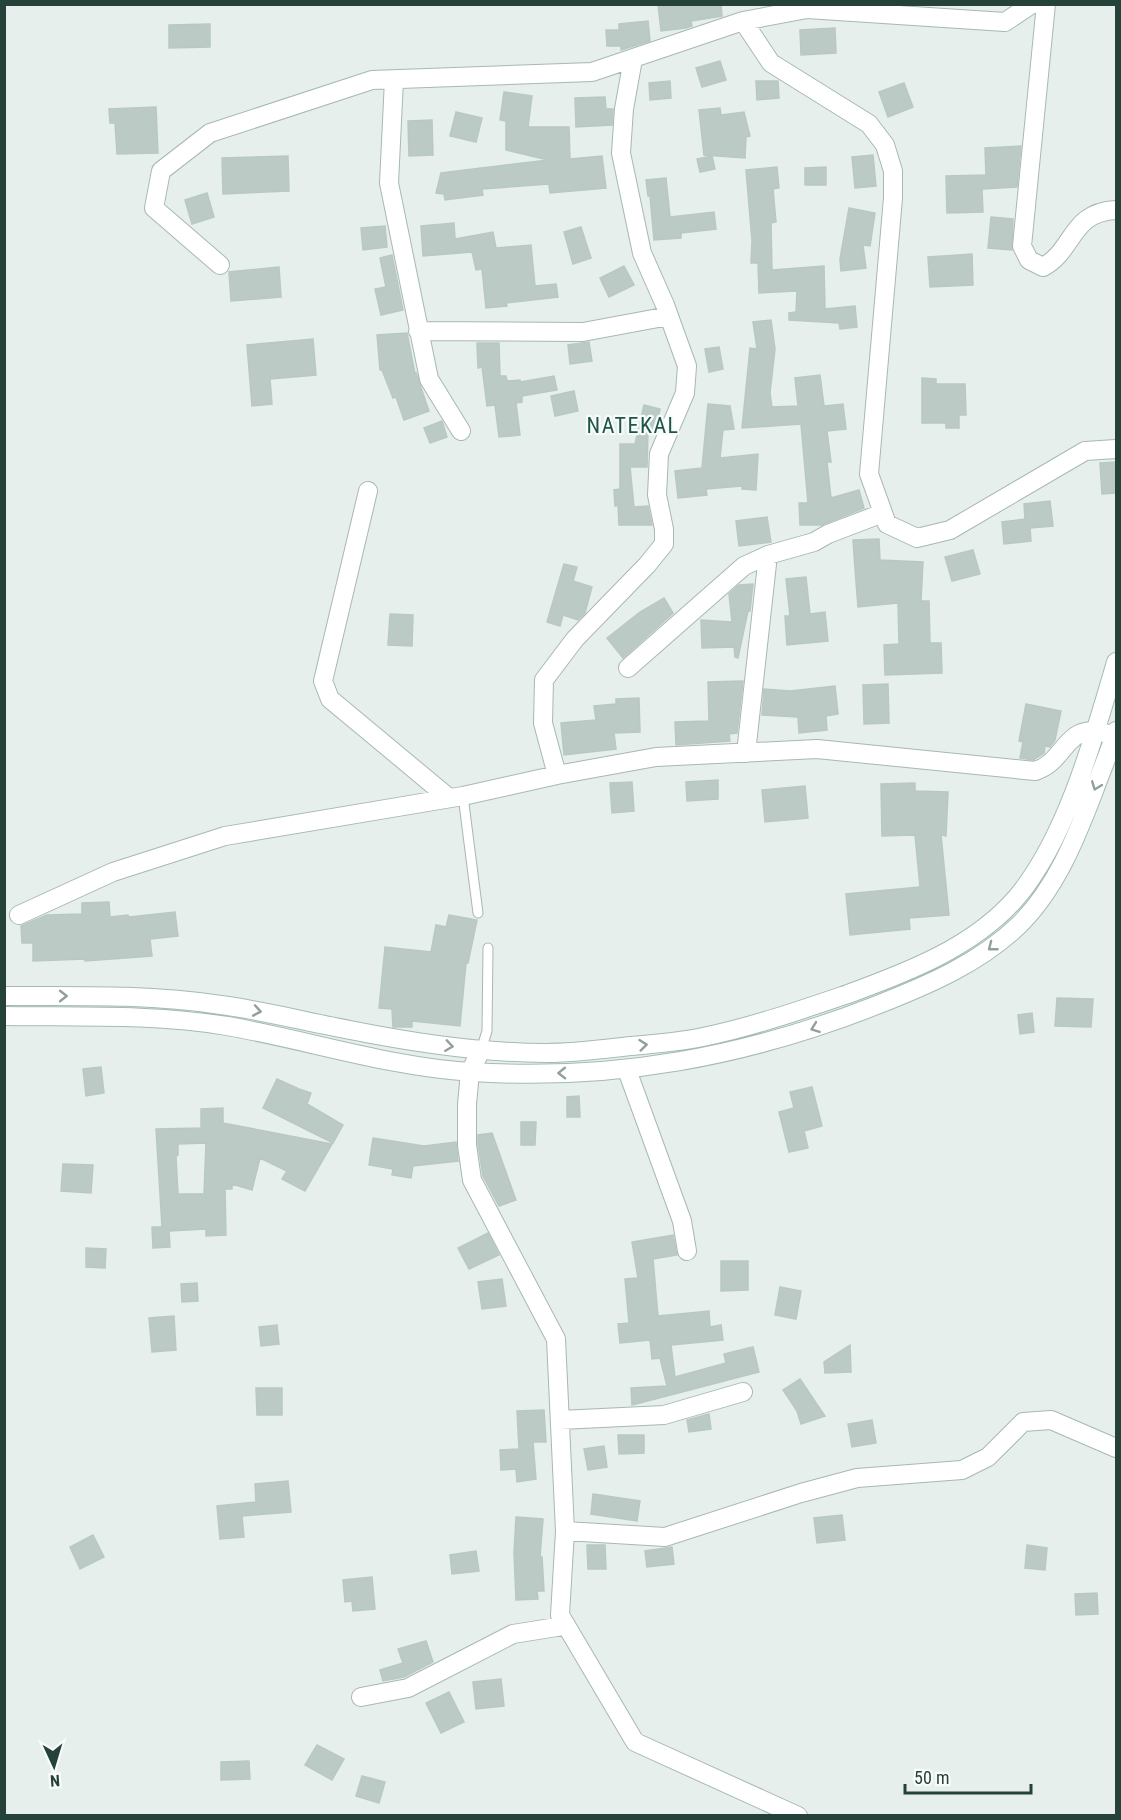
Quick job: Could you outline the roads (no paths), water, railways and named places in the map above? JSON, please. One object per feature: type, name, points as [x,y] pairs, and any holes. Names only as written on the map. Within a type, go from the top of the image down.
[{"type":"street","points":[[220,265],[154,208],[161,171],[210,133],[372,80],[592,72],[743,21],[807,9],[1005,22],[1032,4]]},
{"type":"street","points":[[1046,4],[1022,246],[1029,260],[1043,267],[1054,261],[1078,225],[1104,211],[1116,210]]},
{"type":"street","points":[[743,21],[771,63],[869,124],[885,145],[892,171],[893,198],[869,474],[887,524],[917,538],[950,530],[1085,451],[1116,449]]},
{"type":"street","points":[[556,775],[543,723],[544,680],[575,639],[647,566],[664,544],[664,529],[657,495],[659,454],[685,393],[687,366],[669,315],[642,253],[621,153],[624,109],[633,58]]},
{"type":"street","points":[[394,80],[389,183],[429,379],[461,432]]},
{"type":"street","points":[[418,331],[583,332],[669,315]]},
{"type":"street","points":[[368,491],[323,681],[330,699],[456,797]]},
{"type":"street","points":[[628,668],[744,566],[768,555],[814,542],[828,534],[883,513]]},
{"type":"street","points":[[746,753],[768,555]]},
{"type":"street","points":[[4,996],[161,998],[221,1005],[404,1040],[481,1050],[537,1053],[582,1051],[701,1038],[741,1028],[885,980],[935,957],[962,943],[989,923],[1016,898],[1040,865],[1058,831],[1095,730],[1116,662]]},
{"type":"street","points":[[4,1016],[175,1020],[226,1026],[391,1060],[470,1072],[563,1073],[627,1070],[741,1050],[805,1032],[933,982],[988,950],[1027,915],[1042,898],[1078,832],[1116,734],[1095,730],[1084,731],[1070,741],[1044,769],[1035,771],[817,749],[657,757],[556,775],[456,797],[225,836],[113,872],[19,915]]},
{"type":"street","points":[[361,1697],[408,1688],[513,1634],[563,1626],[560,1615],[565,1530],[556,1339],[472,1180],[467,1145],[467,1104],[470,1072],[481,1050]]},
{"type":"street","points":[[627,1070],[682,1221],[687,1251]]},
{"type":"street","points":[[560,1420],[664,1416],[743,1392]]},
{"type":"street","points":[[565,1530],[666,1537],[801,1493],[857,1478],[962,1470],[988,1457],[1023,1422],[1051,1420],[1116,1448]]},
{"type":"street","points":[[560,1615],[634,1742],[798,1815]]},
{"type":"lane","points":[[456,797],[478,913]]},
{"type":"lane","points":[[481,1050],[487,1031],[488,948]]},
{"type":"district","name":"NATEKAL","points":[[633,425]]}]
